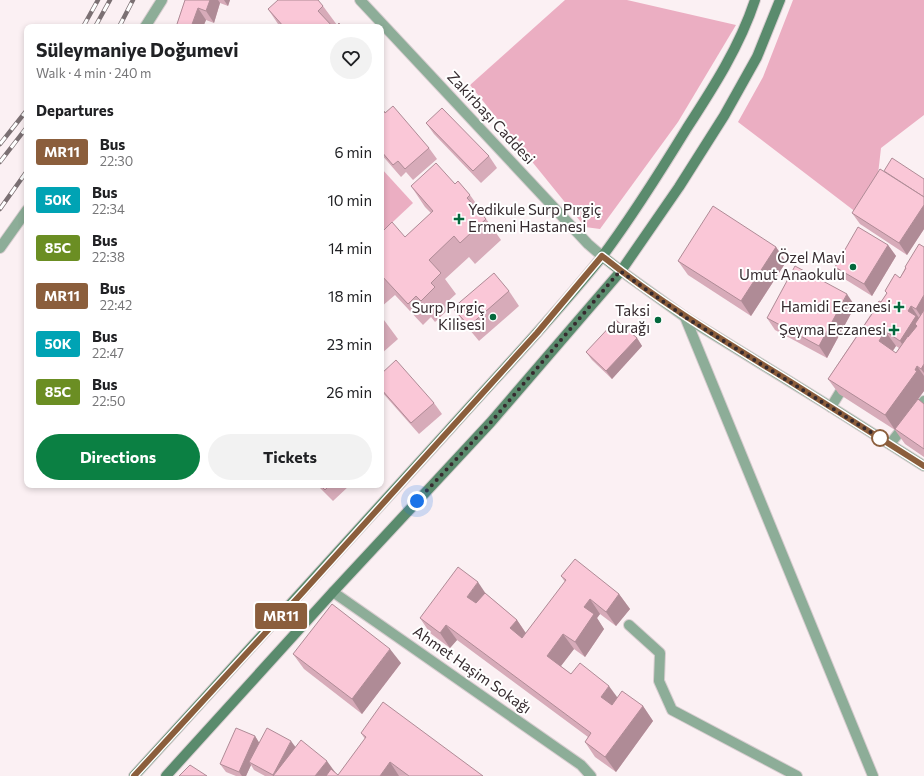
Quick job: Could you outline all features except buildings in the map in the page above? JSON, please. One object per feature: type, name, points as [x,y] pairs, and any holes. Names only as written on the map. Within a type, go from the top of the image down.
[{"type":"main road","points":[[134,776],[537,333],[602,256],[650,188],[714,86],[732,55],[755,0]]},
{"type":"main road","points":[[166,776],[333,592],[491,422],[620,271],[679,187],[724,116],[757,57],[768,34],[780,0]]},
{"type":"main road","points":[[602,256],[620,271]]},
{"type":"street","points":[[147,24],[162,0]]},
{"type":"street","name":"Zakirbaşı Caddesi","points":[[360,0],[382,24]]},
{"type":"street","name":"Zakirbaşı Caddesi","points":[[384,26],[588,244],[602,256]]},
{"type":"street","points":[[0,248],[24,214]]},
{"type":"street","points":[[620,271],[685,317],[924,466]]},
{"type":"street","points":[[685,317],[870,774]]},
{"type":"street","points":[[831,407],[851,374]]},
{"type":"street","points":[[890,444],[924,401]]},
{"type":"street","name":"Ahmet Haşim Sokağı","points":[[333,592],[581,765],[591,776]]},
{"type":"street","points":[[629,625],[660,652],[659,681],[672,710],[797,776]]},
{"type":"shaded area","points":[[565,0],[627,0],[736,25],[678,122],[600,229],[585,227],[470,85]]},
{"type":"shaded area","points":[[793,0],[924,0],[924,115],[881,148],[876,192],[861,216],[738,122],[763,77]]},
{"type":"shaded area","points":[[384,171],[413,203],[384,230]]},
{"type":"railway","points":[[85,24],[98,0]]},
{"type":"railway","points":[[97,24],[110,0]]},
{"type":"railway","points":[[121,24],[133,0]]},
{"type":"railway","points":[[0,144],[24,114]]},
{"type":"railway","points":[[0,162],[24,131]]},
{"type":"railway","points":[[0,209],[24,175]]},
{"type":"bus line","name":"MR11","points":[[134,776],[537,333],[602,256],[620,271],[685,317],[924,466]]},
{"type":"place","name":"Yedikule Surp Pırgiç Ermeni Hastanesi","points":[[459,219]]},
{"type":"place","name":"Özel Mavi Umut Anaokulu","points":[[853,267]]},
{"type":"place","name":"Hamidi Eczanesi","points":[[899,307]]},
{"type":"place","name":"Surp Pırgiç Kilisesi","points":[[493,317]]},
{"type":"place","name":"Taksi durağı","points":[[658,320]]},
{"type":"place","name":"Şeyma Eczanesi","points":[[894,330]]},
{"type":"route","points":[[417,501],[491,422],[620,271],[685,317],[818,398],[880,438]]}]
